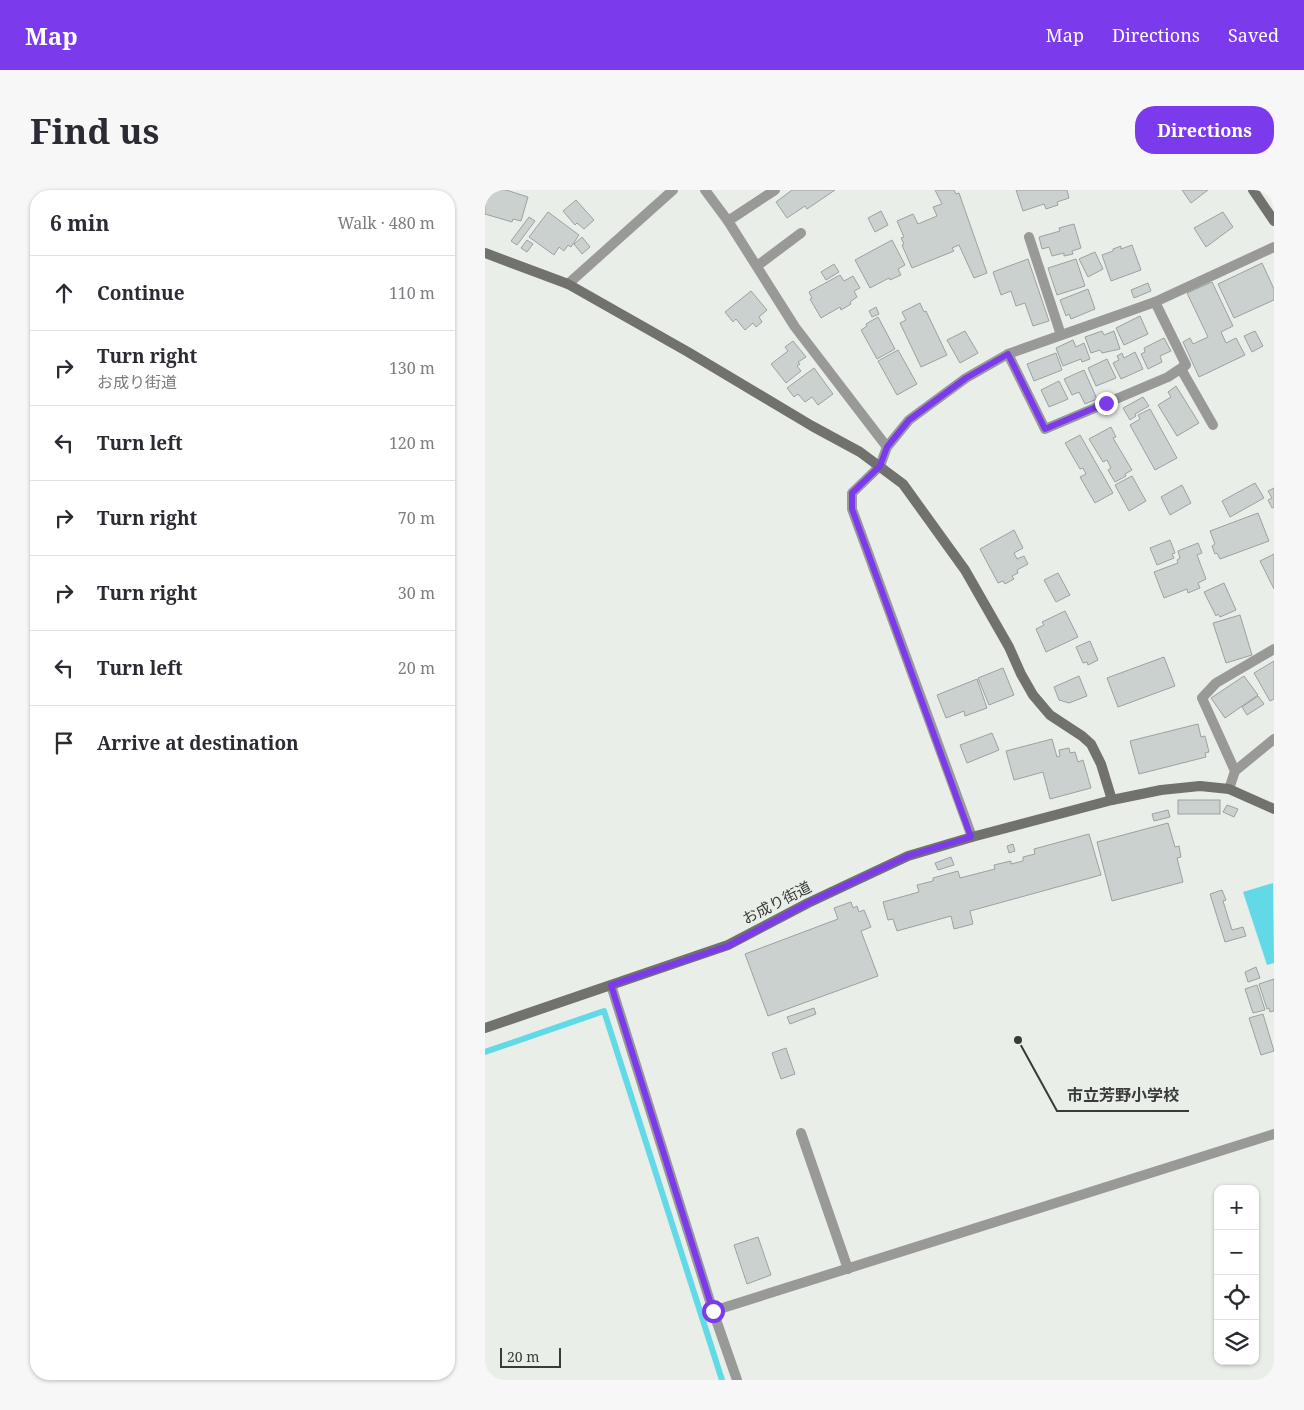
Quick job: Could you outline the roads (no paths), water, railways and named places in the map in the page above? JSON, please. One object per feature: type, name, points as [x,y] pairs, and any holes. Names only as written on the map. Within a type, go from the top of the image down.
[{"type":"street","points":[[705,190],[728,221],[795,327],[887,447]]},
{"type":"street","points":[[728,221],[775,190]]},
{"type":"street","points":[[1253,190],[1274,221]]},
{"type":"street","points":[[568,284],[667,192]]},
{"type":"street","points":[[757,266],[801,233]]},
{"type":"street","points":[[1029,237],[1061,335]]},
{"type":"street","points":[[971,837],[852,509],[852,493],[880,466],[887,447],[909,420],[966,378],[1008,354],[1155,302],[1274,247]]},
{"type":"street","points":[[485,253],[568,284],[860,452],[903,484],[965,570],[1009,647],[1033,695],[1050,715],[1091,744],[1101,764],[1112,800]]},
{"type":"street","points":[[1008,354],[1045,429],[1168,377],[1186,365],[1155,302]]},
{"type":"street","points":[[1181,368],[1213,425]]},
{"type":"street","points":[[1235,771],[1202,698],[1216,683],[1274,649]]},
{"type":"street","points":[[1229,789],[1235,771],[1274,739]]},
{"type":"street","name":"お成り街道","points":[[485,1028],[728,946],[808,903],[908,856],[971,837],[1112,800],[1161,790],[1200,786],[1229,789],[1274,809]]},
{"type":"street","points":[[611,985],[713,1311],[737,1380]]},
{"type":"street","points":[[801,1133],[848,1269]]},
{"type":"street","points":[[713,1311],[1274,1134]]},
{"type":"water","points":[[1273,883],[1274,963],[1267,965],[1243,892]]},
{"type":"waterway","points":[[485,1052],[604,1011],[722,1380]]},
{"type":"place","name":"市立芳野小学校","points":[[1018,1040]]}]
